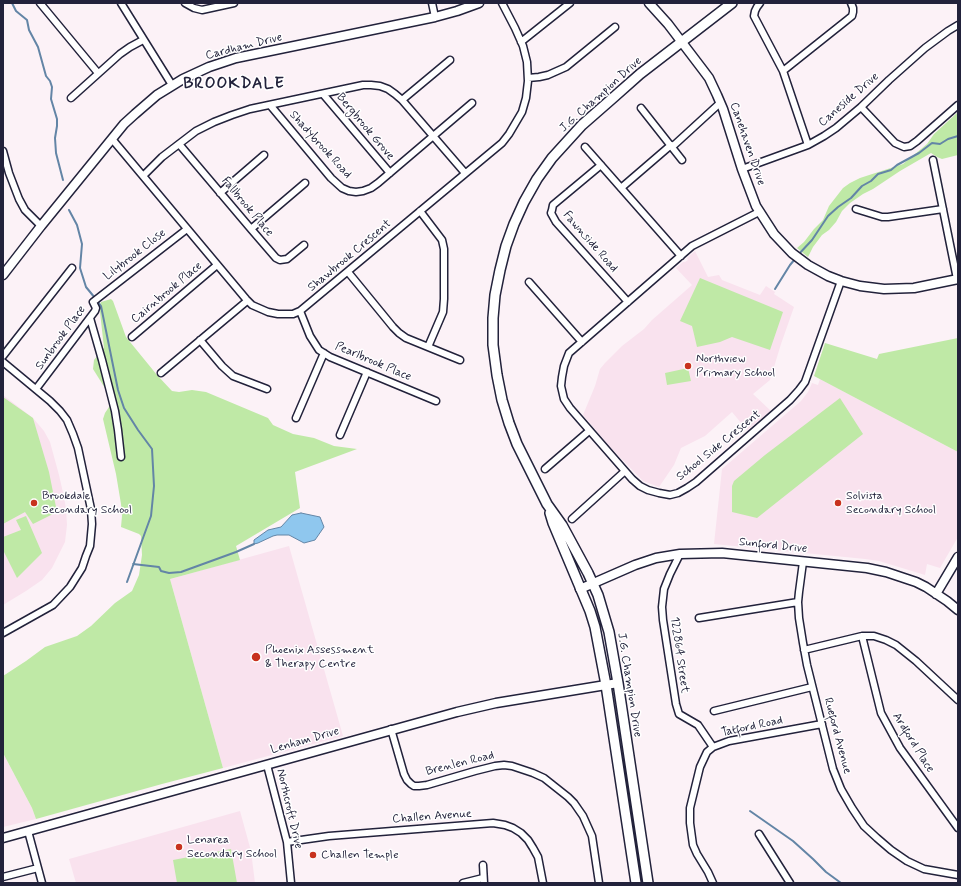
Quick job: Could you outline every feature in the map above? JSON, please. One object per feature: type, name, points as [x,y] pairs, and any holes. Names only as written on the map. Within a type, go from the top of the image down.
[{"type":"main road","name":"J.G. Champion Drive","points":[[648,883],[609,632],[600,601],[593,584],[562,525],[547,504],[517,444],[509,423],[502,400],[497,375],[493,318],[495,295],[506,246],[514,224],[537,179],[552,158],[582,125],[640,74],[732,3]]},
{"type":"main road","name":"J.G. Champion Drive","points":[[547,504],[553,523],[590,611],[595,627],[606,685],[636,883]]},
{"type":"street","points":[[40,3],[98,73]]},
{"type":"street","points":[[121,3],[172,85]]},
{"type":"street","points":[[186,3],[194,8],[202,10],[234,3]]},
{"type":"street","points":[[432,3],[435,17]]},
{"type":"street","name":"Cardham Drive","points":[[3,274],[112,139],[135,114],[152,99],[172,85],[209,67],[236,58],[435,17],[458,11],[479,3]]},
{"type":"street","name":"Shawbrook Crescent","points":[[112,139],[252,305],[268,312],[278,314],[293,314],[302,311],[502,143],[509,134],[522,112],[526,98],[528,78],[527,62],[521,42],[502,3]]},
{"type":"street","points":[[521,42],[570,3]]},
{"type":"street","name":"Canehaven Drive","points":[[650,3],[709,78],[720,103],[756,206],[774,234],[792,253],[828,276],[841,281]]},
{"type":"street","points":[[760,3],[754,16],[783,71],[808,145]]},
{"type":"street","points":[[783,71],[852,16],[853,8],[851,3]]},
{"type":"street","name":"Caneside Drive","points":[[742,169],[808,145],[836,128],[925,48],[958,25]]},
{"type":"street","points":[[528,78],[548,75],[566,67],[615,27]]},
{"type":"street","points":[[71,98],[120,54],[143,40]]},
{"type":"street","points":[[402,100],[450,60]]},
{"type":"street","points":[[143,176],[162,157],[196,131],[214,122],[250,109],[363,85],[380,86],[388,89],[402,100],[465,173]]},
{"type":"street","name":"Bergbrook Grove","points":[[323,94],[390,173]]},
{"type":"street","name":"Shadybrook Road","points":[[270,105],[331,178],[342,188],[356,192],[371,188],[378,183],[472,103]]},
{"type":"street","points":[[621,188],[720,103]]},
{"type":"street","points":[[861,107],[895,143],[904,147],[910,146],[917,141],[958,105]]},
{"type":"street","points":[[641,108],[682,160]]},
{"type":"street","name":"Fallbrook Place","points":[[179,144],[276,258],[280,260],[287,259],[304,245]]},
{"type":"street","points":[[585,147],[681,256]]},
{"type":"street","points":[[3,151],[9,173],[19,199],[25,210],[41,226]]},
{"type":"street","points":[[220,193],[264,155]]},
{"type":"street","points":[[841,281],[860,286],[884,289],[914,288],[958,279],[933,160]]},
{"type":"street","name":"Fawnside Road","points":[[600,165],[554,205],[551,213],[556,222],[628,302]]},
{"type":"street","points":[[251,229],[305,183]]},
{"type":"street","points":[[856,209],[882,217],[888,217],[943,209]]},
{"type":"street","points":[[420,211],[442,240],[444,249],[443,312],[428,347]]},
{"type":"street","name":"School Side Crescent","points":[[759,212],[692,246],[569,354],[564,366],[561,386],[564,399],[589,431],[640,486],[648,490],[670,495],[687,488],[760,428],[790,400],[805,382],[841,281]]},
{"type":"street","name":"Lilybrook Close","points":[[96,300],[187,229]]},
{"type":"street","name":"Cairnbrook Place","points":[[132,337],[217,265]]},
{"type":"street","points":[[3,356],[72,268]]},
{"type":"street","points":[[348,272],[393,327],[406,338],[460,360]]},
{"type":"street","points":[[529,282],[582,342]]},
{"type":"street","name":"Sunbrook Place","points":[[36,389],[95,311],[96,308],[93,302],[96,300]]},
{"type":"street","points":[[161,373],[248,301]]},
{"type":"street","name":"Pearlbrook Place","points":[[300,311],[310,336],[319,350],[436,401]]},
{"type":"street","points":[[90,318],[114,411],[118,430],[120,457]]},
{"type":"street","points":[[200,340],[222,366],[233,376],[267,389]]},
{"type":"street","points":[[296,418],[324,353]]},
{"type":"street","points":[[3,362],[50,401],[67,420],[74,434],[78,448],[91,510],[92,524],[90,546],[82,568],[70,587],[53,605],[3,633]]},
{"type":"street","points":[[340,435],[367,372]]},
{"type":"street","points":[[545,469],[589,431]]},
{"type":"street","points":[[572,519],[625,471]]},
{"type":"street","name":"Sunford Drive","points":[[580,589],[635,565],[656,558],[680,554],[722,552],[867,568],[886,572],[916,582],[958,610]]},
{"type":"street","name":"122864 Street","points":[[680,554],[664,589],[662,607],[662,620],[676,704],[679,714],[698,725],[713,747]]},
{"type":"street","points":[[936,594],[958,557]]},
{"type":"street","name":"Rueford Avenue","points":[[803,562],[798,602],[804,650],[833,769],[841,789],[864,826],[891,850],[907,861],[924,869],[958,873]]},
{"type":"street","points":[[699,618],[798,602]]},
{"type":"street","points":[[804,650],[862,636],[874,636],[896,645],[916,661],[958,700]]},
{"type":"street","name":"Ardford Place","points":[[862,636],[881,713],[900,748],[958,828]]},
{"type":"street","name":"Lenham Drive","points":[[3,838],[391,729],[477,707],[618,683]]},
{"type":"street","points":[[714,711],[812,687]]},
{"type":"street","name":"Tatford Road","points":[[713,883],[693,844],[690,823],[690,808],[700,767],[707,752],[713,747],[729,741],[822,724]]},
{"type":"street","name":"Brenlen Road","points":[[391,729],[404,774],[407,780],[414,786],[427,785],[475,771],[504,765],[512,766],[544,778],[568,797],[583,816],[592,836],[599,883]]},
{"type":"street","name":"Northcroft Drive","points":[[267,765],[287,842],[292,883]]},
{"type":"street","name":"Challen Avenue","points":[[287,842],[329,836],[493,823],[513,828],[528,840],[538,857],[543,883]]},
{"type":"street","points":[[28,831],[42,883]]},
{"type":"street","points":[[759,834],[790,883]]},
{"type":"street","points":[[462,883],[483,880],[483,865]]},
{"type":"street","points":[[3,877],[38,868]]},
{"type":"shaded area","name":"Northview Primary School","points":[[695,251],[708,277],[719,275],[722,280],[760,295],[766,286],[775,292],[774,294],[794,307],[770,380],[753,394],[771,411],[747,430],[732,412],[705,436],[681,448],[674,465],[659,487],[643,481],[610,447],[583,415],[595,386],[600,369],[605,363],[622,346],[644,329],[652,320],[692,285],[676,268],[688,260],[687,258]]},
{"type":"shaded area","name":"Solvista Secondary School","points":[[820,379],[958,452],[958,537],[940,568],[927,564],[925,575],[879,561],[714,544],[722,469],[801,401],[808,392],[812,383],[818,385]]},
{"type":"shaded area","name":"Brookdale Secondary School","points":[[3,395],[33,418],[44,431],[50,442],[64,497],[67,525],[65,542],[52,568],[42,580],[3,605]]},
{"type":"shaded area","name":"Phoenix Assessment & Therapy Centre","points":[[289,546],[343,736],[223,768],[170,579]]},
{"type":"shaded area","points":[[3,753],[32,808],[36,819],[3,827]]},
{"type":"shaded area","name":"Lenarea Secondary School","points":[[240,811],[251,851],[255,883],[76,883],[69,859]]},
{"type":"green space","points":[[958,112],[958,155],[942,159],[931,153],[850,203],[842,211],[836,222],[829,230],[822,235],[808,257],[797,248],[823,220],[829,206],[843,188],[860,178],[903,164],[927,144],[934,134]]},
{"type":"green space","points":[[700,278],[783,312],[770,350],[732,337],[720,342],[697,347],[692,326],[680,321]]},
{"type":"green space","points":[[111,299],[126,337],[172,391],[179,392],[192,390],[206,392],[268,418],[273,425],[293,434],[314,438],[334,446],[357,449],[295,472],[300,508],[236,546],[240,560],[170,579],[223,768],[36,819],[32,808],[3,753],[3,676],[45,647],[77,636],[91,626],[115,603],[132,591],[139,575],[142,555],[141,536],[121,527],[121,504],[116,474],[103,419],[109,407],[108,393],[93,369],[94,360],[104,348],[99,307],[101,302]]},
{"type":"green space","points":[[958,338],[958,452],[814,376],[825,343],[877,359],[879,354]]},
{"type":"green space","points":[[688,368],[691,381],[667,385],[665,373]]},
{"type":"green space","points":[[3,397],[33,418],[49,472],[57,512],[33,524],[25,512],[3,524]]},
{"type":"green space","points":[[840,398],[863,434],[757,518],[732,512],[732,486],[734,481],[765,455]]},
{"type":"green space","points":[[26,516],[42,553],[17,578],[3,550],[3,537],[21,530],[16,520]]},
{"type":"green space","points":[[231,849],[237,883],[177,883],[173,860]]},
{"type":"water","points":[[301,513],[320,517],[324,527],[315,540],[304,543],[289,535],[277,535],[254,544],[254,540],[268,530],[281,527],[292,515]]},
{"type":"waterway","points":[[12,3],[16,11],[27,20],[29,30],[38,47],[46,76],[52,87],[51,99],[57,119],[55,138],[56,153],[63,180]]},
{"type":"waterway","points":[[798,255],[812,240],[828,216],[878,174],[891,170],[919,153],[932,143],[940,144],[948,139],[958,136]]},
{"type":"waterway","points":[[69,210],[77,225],[82,244],[80,268],[86,287],[101,306],[118,390],[124,408],[152,449],[154,486],[151,516],[127,582]]},
{"type":"waterway","points":[[775,289],[795,259]]},
{"type":"waterway","points":[[133,564],[159,567],[161,571],[169,573],[181,572],[254,544]]},
{"type":"waterway","points":[[750,811],[793,841],[826,872],[841,883]]},
{"type":"place","name":"Northview Primary School","points":[[688,366]]},
{"type":"place","name":"Brookdale Secondary School","points":[[34,503]]},
{"type":"place","name":"Solvista Secondary School","points":[[838,503]]},
{"type":"place","name":"Phoenix Assessment & Therapy Centre","points":[[256,657]]},
{"type":"place","name":"Lenarea Secondary School","points":[[179,847]]},
{"type":"place","name":"Challen Temple","points":[[313,855]]},
{"type":"district","name":"BROOKDALE","points":[[234,85]]}]
